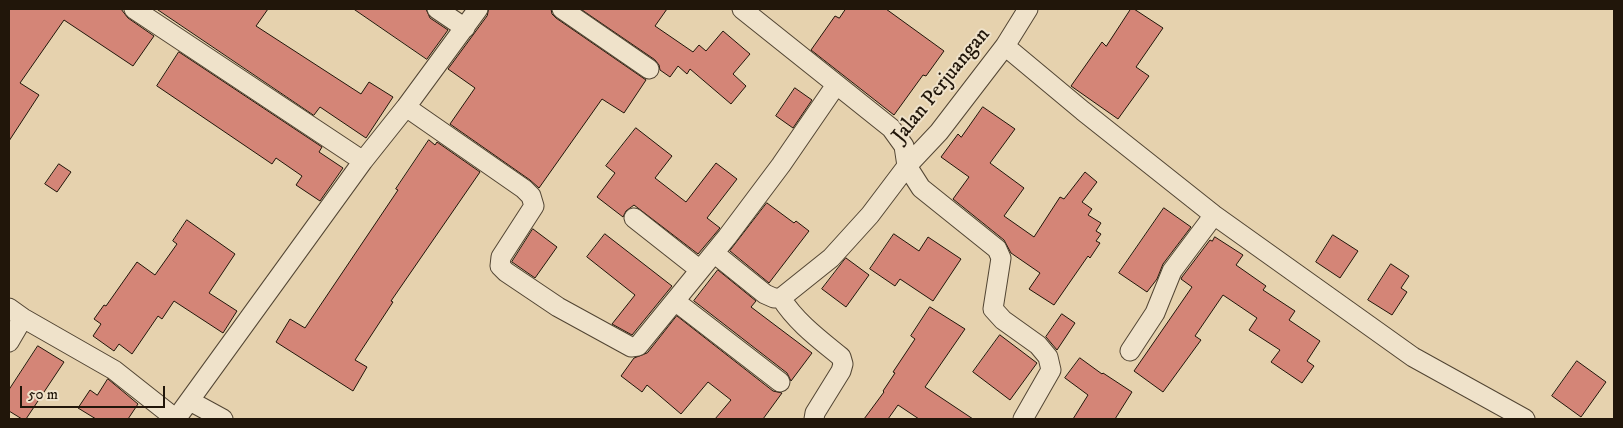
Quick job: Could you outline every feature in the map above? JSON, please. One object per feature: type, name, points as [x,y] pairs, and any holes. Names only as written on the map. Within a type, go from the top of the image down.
[{"type":"street","points":[[437,9],[465,28]]},
{"type":"street","points":[[9,342],[16,313],[114,370],[176,419],[363,161],[406,107],[478,9]]},
{"type":"street","points":[[562,9],[649,69]]},
{"type":"street","points":[[742,9],[891,128],[904,146],[907,166],[921,188],[997,249],[1001,258],[993,310],[1003,320],[1038,345],[1048,357],[1051,370],[1023,419]]},
{"type":"street","name":"Jalan Perjuangan","points":[[781,298],[831,258],[870,214],[907,166],[939,132],[1005,46],[1028,9]]},
{"type":"street","points":[[147,12],[363,161]]},
{"type":"street","points":[[1005,46],[1214,215],[1413,357],[1526,419]]},
{"type":"street","points":[[406,107],[524,189],[531,196],[534,206],[501,257],[500,266],[558,307],[630,347],[638,346],[714,253],[781,165],[836,85]]},
{"type":"street","points":[[1130,351],[1155,313],[1172,271],[1214,215]]},
{"type":"street","points":[[634,218],[700,270]]},
{"type":"street","points":[[714,253],[765,294],[774,298],[781,298],[795,317],[841,357],[843,364],[841,371],[815,414],[814,419]]},
{"type":"street","points":[[675,301],[780,382]]},
{"type":"street","points":[[190,401],[223,419]]},
{"type":"building","points":[[9,9],[121,9],[128,18],[154,36],[133,66],[64,20],[20,83],[39,95],[9,141]]},
{"type":"building","points":[[157,9],[268,9],[256,26],[361,94],[369,82],[393,97],[366,138],[320,107],[314,115]]},
{"type":"building","points":[[354,9],[426,9],[430,18],[448,30],[427,59]]},
{"type":"building","points":[[489,9],[551,9],[552,14],[556,18],[646,80],[624,113],[602,99],[539,188],[450,124],[475,88],[448,69],[487,16]]},
{"type":"building","points":[[581,9],[667,9],[655,26],[693,52],[699,45],[706,51],[723,31],[750,54],[733,74],[746,86],[731,104],[690,69],[687,74],[678,66],[670,77],[660,70],[655,60]]},
{"type":"building","points":[[846,9],[886,9],[944,51],[926,76],[923,75],[894,115],[811,50],[835,16],[839,18]]},
{"type":"building","points":[[1131,9],[1134,9],[1163,28],[1136,67],[1149,76],[1118,119],[1071,86],[1102,42],[1106,46]]},
{"type":"building","points":[[179,52],[322,147],[319,152],[343,168],[320,201],[296,185],[302,176],[276,158],[272,164],[157,86]]},
{"type":"building","points":[[795,88],[812,100],[793,128],[776,116]]},
{"type":"building","points":[[983,107],[1015,129],[990,163],[1024,188],[1004,216],[1034,237],[1060,197],[1064,199],[1085,172],[1097,182],[1082,202],[1092,209],[1088,215],[1101,223],[1096,231],[1101,234],[1096,241],[1100,243],[1090,258],[1088,256],[1054,305],[1029,289],[1040,273],[1011,253],[1004,240],[953,199],[969,177],[941,157],[958,134],[961,137]]},
{"type":"building","points":[[636,128],[672,156],[655,178],[686,202],[716,163],[737,179],[707,218],[720,228],[698,254],[634,205],[626,211],[623,217],[597,197],[615,173],[606,166]]},
{"type":"building","points":[[429,140],[435,145],[437,142],[480,172],[391,301],[393,302],[355,360],[367,367],[353,391],[276,342],[290,319],[305,328],[398,190],[396,189]]},
{"type":"building","points":[[59,164],[71,172],[57,192],[45,184]]},
{"type":"building","points":[[767,203],[794,223],[796,221],[809,231],[769,283],[730,251]]},
{"type":"building","points":[[1164,208],[1191,227],[1163,264],[1157,279],[1147,292],[1119,273]]},
{"type":"building","points":[[187,220],[235,254],[209,293],[237,311],[223,333],[174,301],[162,319],[158,316],[132,354],[119,344],[114,351],[93,336],[101,324],[94,319],[104,305],[106,306],[137,262],[155,275],[177,244],[173,241]]},
{"type":"building","points":[[533,229],[557,247],[535,278],[512,262]]},
{"type":"building","points":[[605,234],[672,286],[632,335],[612,324],[635,295],[587,257]]},
{"type":"building","points":[[894,234],[919,251],[928,237],[961,259],[933,301],[900,279],[895,286],[870,269]]},
{"type":"building","points":[[1333,235],[1358,251],[1340,278],[1316,262]]},
{"type":"building","points":[[1215,237],[1243,255],[1236,265],[1266,286],[1263,290],[1295,311],[1289,320],[1320,341],[1307,361],[1314,366],[1302,383],[1271,362],[1280,350],[1249,330],[1257,318],[1223,295],[1195,336],[1201,340],[1163,392],[1134,371],[1192,287],[1181,279],[1182,277],[1210,240],[1212,241]]},
{"type":"building","points":[[846,258],[869,275],[846,307],[822,289]]},
{"type":"building","points":[[1391,264],[1409,276],[1401,288],[1407,292],[1392,315],[1368,300]]},
{"type":"building","points":[[718,270],[756,301],[751,307],[812,353],[791,381],[787,373],[694,301]]},
{"type":"building","points":[[930,307],[965,329],[925,387],[973,419],[919,419],[898,405],[888,419],[864,419],[884,392],[895,373],[893,372],[915,339],[911,336]]},
{"type":"building","points":[[1062,314],[1075,323],[1057,350],[1046,337]]},
{"type":"building","points":[[677,316],[773,391],[782,393],[763,419],[715,419],[731,400],[708,382],[681,414],[647,385],[642,392],[621,376],[634,358],[647,353]]},
{"type":"building","points":[[1000,335],[1037,363],[1010,400],[973,372]]},
{"type":"building","points":[[38,346],[64,362],[26,419],[22,419],[9,411],[9,390]]},
{"type":"building","points":[[1080,358],[1132,392],[1115,419],[1073,419],[1088,395],[1065,378]]},
{"type":"building","points":[[1577,361],[1606,382],[1581,417],[1552,396]]},
{"type":"building","points":[[108,379],[138,404],[128,419],[96,419],[78,408],[90,390],[97,395]]}]
